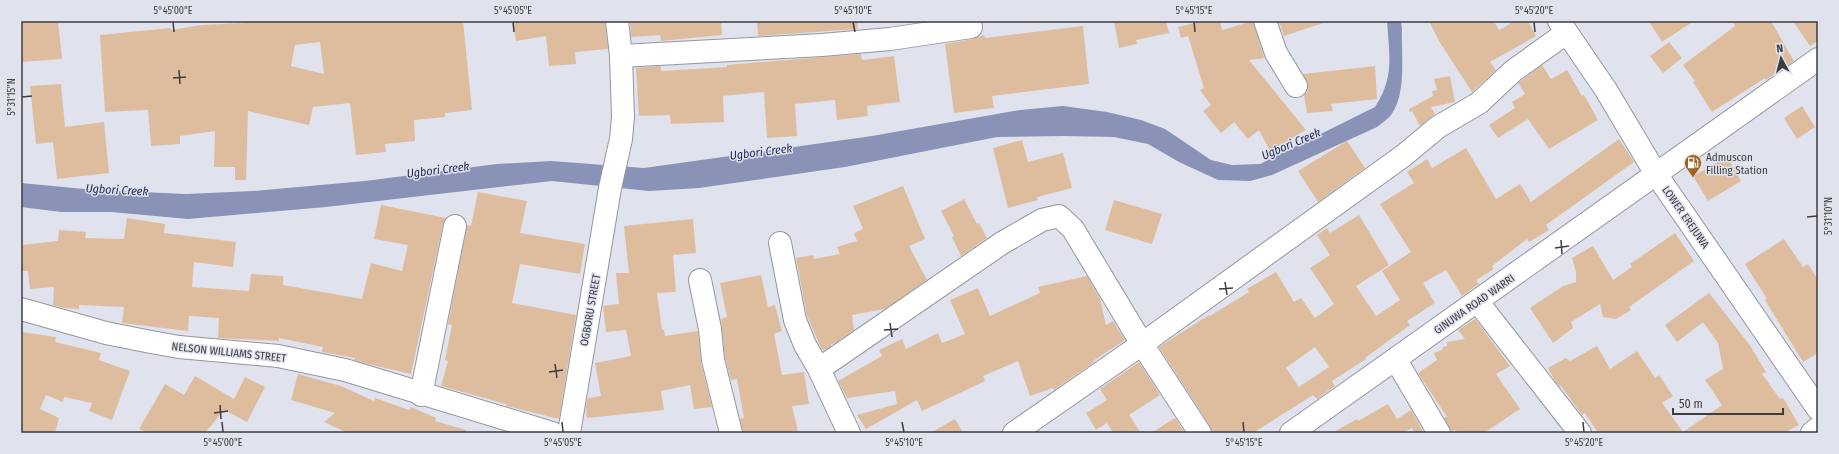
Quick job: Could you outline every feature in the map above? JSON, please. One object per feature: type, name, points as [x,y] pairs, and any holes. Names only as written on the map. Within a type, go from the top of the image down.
[{"type":"street","name":"OGBORU STREET","points":[[569,433],[610,188],[621,139],[621,56],[616,21]]},
{"type":"street","points":[[1265,21],[1276,53],[1296,86]]},
{"type":"street","points":[[621,56],[721,52],[830,45],[890,39],[970,27]]},
{"type":"street","points":[[1014,433],[1142,344],[1403,156],[1438,127],[1479,103],[1562,27]]},
{"type":"street","name":"LOWER EREJUWA","points":[[1562,27],[1606,90],[1656,174],[1818,409]]},
{"type":"street","name":"GINUWA ROAD WARRI","points":[[1291,433],[1396,360],[1818,59]]},
{"type":"street","points":[[819,369],[1002,243],[1042,220],[1059,216],[1073,229],[1142,344],[1200,433]]},
{"type":"street","points":[[421,395],[455,226]]},
{"type":"street","points":[[780,243],[795,320],[805,345],[819,369],[849,433]]},
{"type":"street","points":[[700,280],[710,330],[713,360],[731,433]]},
{"type":"street","points":[[1477,301],[1580,433]]},
{"type":"street","name":"NELSON WILLIAMS STREET","points":[[21,309],[106,333],[151,342],[179,347],[278,356],[345,370],[421,395],[552,433]]},
{"type":"street","points":[[1396,360],[1438,433]]},
{"type":"street","points":[[1812,433],[1818,428]]},
{"type":"water","name":"Ugbori Creek","points":[[1387,21],[1401,21],[1402,29],[1401,85],[1396,106],[1391,115],[1377,127],[1272,175],[1250,181],[1218,180],[1179,162],[1148,144],[1114,137],[997,137],[845,167],[699,188],[649,191],[552,181],[326,207],[188,219],[111,212],[61,212],[21,207],[21,183],[95,190],[187,194],[253,191],[365,181],[497,164],[551,161],[644,168],[872,136],[1020,110],[1063,106],[1107,112],[1141,120],[1165,129],[1211,160],[1232,165],[1260,164],[1375,107],[1386,86],[1388,75],[1389,55]]},
{"type":"building","points":[[21,21],[58,21],[62,59],[21,62]]},
{"type":"building","points":[[244,21],[463,21],[472,110],[445,113],[445,117],[414,120],[415,141],[385,144],[386,152],[356,155],[350,103],[313,107],[309,125],[248,111],[246,180],[235,180],[235,167],[214,167],[215,131],[180,136],[180,144],[151,146],[148,110],[105,112],[100,35],[171,28],[171,30],[201,25],[244,23]],"holes":[[[320,42],[324,74],[291,66],[295,45]]]},
{"type":"building","points":[[513,21],[605,21],[608,49],[575,52],[576,64],[549,66],[546,36],[516,41]]},
{"type":"building","points":[[630,21],[721,21],[722,35],[661,41],[660,35],[631,37]]},
{"type":"building","points":[[757,21],[857,21],[858,29],[758,36]]},
{"type":"building","points":[[1114,21],[1166,21],[1169,33],[1136,40],[1137,44],[1119,48]]},
{"type":"building","points":[[1202,21],[1220,21],[1222,30],[1253,21],[1264,58],[1249,60],[1306,130],[1270,151],[1259,130],[1248,139],[1234,122],[1221,133],[1203,111],[1211,105],[1200,90],[1204,88],[1188,36],[1181,38],[1178,27]]},
{"type":"building","points":[[1279,21],[1322,21],[1323,23],[1284,36]]},
{"type":"building","points":[[1429,21],[1494,21],[1499,30],[1515,21],[1528,21],[1536,36],[1490,62],[1496,70],[1472,92],[1439,41]]},
{"type":"building","points":[[1649,21],[1694,21],[1662,42]]},
{"type":"building","points":[[1733,21],[1771,21],[1794,61],[1766,80],[1765,78],[1712,112],[1693,82],[1695,81],[1683,65],[1735,26]]},
{"type":"building","points":[[1793,21],[1818,21],[1818,41],[1810,46]]},
{"type":"building","points":[[1083,26],[1089,84],[992,96],[994,108],[954,113],[945,44],[973,39],[984,35],[985,38]]},
{"type":"building","points":[[1669,42],[1682,58],[1663,73],[1650,56]]},
{"type":"building","points":[[861,54],[862,60],[894,56],[900,102],[867,106],[868,116],[837,120],[835,100],[795,104],[797,136],[767,138],[764,92],[723,96],[724,122],[671,124],[670,115],[639,116],[636,68],[661,66],[661,71],[727,67],[727,65]]},
{"type":"building","points":[[1542,65],[1551,79],[1567,70],[1582,96],[1584,95],[1598,120],[1549,149],[1528,119],[1498,138],[1489,125],[1515,108],[1512,102],[1525,94],[1518,83]]},
{"type":"building","points":[[1375,66],[1377,99],[1331,104],[1333,111],[1307,113],[1304,95],[1307,92],[1308,85],[1303,74]]},
{"type":"building","points":[[1450,76],[1455,102],[1431,107],[1435,114],[1420,126],[1412,111],[1410,112],[1409,109],[1433,96],[1432,91],[1437,90],[1434,79]]},
{"type":"building","points":[[61,84],[65,127],[104,122],[109,173],[57,179],[53,142],[36,144],[30,86]]},
{"type":"building","points":[[1802,106],[1815,127],[1797,139],[1784,118]]},
{"type":"building","points":[[1619,139],[1634,162],[1546,225],[1549,230],[1529,242],[1527,239],[1492,266],[1494,269],[1476,280],[1479,284],[1462,296],[1446,270],[1423,283],[1435,303],[1407,321],[1410,325],[1365,358],[1366,359],[1332,381],[1335,386],[1317,399],[1313,395],[1253,433],[1212,433],[1210,426],[1159,347],[1209,315],[1210,316],[1249,292],[1247,289],[1276,272],[1294,302],[1301,298],[1315,318],[1334,304],[1310,268],[1330,255],[1317,235],[1327,228],[1330,233],[1359,215],[1389,265],[1356,286],[1376,316],[1400,300],[1382,271],[1411,252],[1380,204],[1414,183],[1407,172],[1427,159],[1432,168],[1466,148],[1496,199],[1520,184],[1531,202]],"holes":[[[1315,347],[1329,367],[1299,387],[1286,368]]]},
{"type":"building","points":[[1022,140],[1028,162],[1063,153],[1072,188],[1037,197],[1038,200],[1008,208],[993,148]]},
{"type":"building","points":[[1347,141],[1365,168],[1318,202],[1298,171]]},
{"type":"building","points":[[1727,157],[1741,181],[1708,201],[1693,176]]},
{"type":"building","points":[[903,186],[925,239],[909,246],[927,280],[885,309],[852,315],[854,330],[835,343],[831,344],[831,346],[822,350],[807,316],[796,258],[813,255],[814,259],[840,254],[837,247],[857,241],[854,233],[863,229],[853,206]]},
{"type":"building","points":[[478,192],[527,201],[520,233],[585,244],[580,274],[520,264],[512,303],[576,315],[559,419],[506,406],[506,404],[441,386],[448,361],[445,360],[452,325],[448,324],[467,225],[471,226]]},
{"type":"building","points":[[964,199],[977,224],[979,223],[987,238],[961,256],[952,237],[954,236],[941,211]]},
{"type":"building","points":[[1114,200],[1162,214],[1152,244],[1105,230]]},
{"type":"building","points":[[381,205],[446,218],[443,224],[411,374],[364,363],[354,360],[355,358],[322,352],[323,347],[279,338],[279,341],[218,338],[219,318],[189,316],[188,331],[122,323],[124,307],[79,305],[79,309],[64,308],[53,305],[54,287],[30,289],[28,271],[21,271],[21,245],[58,241],[59,230],[86,232],[85,238],[124,239],[127,218],[165,224],[164,233],[236,242],[233,267],[194,262],[192,287],[249,291],[251,274],[283,276],[283,285],[362,299],[371,263],[402,271],[408,245],[374,239]]},
{"type":"building","points":[[693,219],[696,253],[673,255],[676,292],[657,293],[662,330],[664,330],[665,336],[698,331],[701,363],[712,407],[694,409],[690,385],[661,391],[664,410],[587,418],[586,407],[588,398],[601,396],[595,363],[631,356],[626,330],[606,332],[603,306],[619,304],[616,273],[629,273],[624,226]]},
{"type":"building","points":[[1675,233],[1694,261],[1629,307],[1631,310],[1616,319],[1603,317],[1600,304],[1571,322],[1573,328],[1553,343],[1530,308],[1563,286],[1576,282],[1576,272],[1572,258],[1593,246],[1613,280],[1632,267],[1630,264]]},
{"type":"building","points":[[1784,239],[1803,267],[1808,264],[1818,280],[1818,353],[1803,362],[1745,264]]},
{"type":"building","points":[[761,275],[768,307],[775,305],[782,331],[774,334],[782,375],[804,372],[809,404],[792,406],[798,431],[792,433],[743,433],[740,419],[744,418],[737,379],[731,380],[725,358],[721,319],[727,317],[720,283]]},
{"type":"building","points":[[1087,276],[1100,299],[1106,325],[1113,321],[1125,340],[1093,361],[1094,362],[1054,390],[1053,388],[1030,396],[1018,361],[983,376],[985,381],[922,411],[917,400],[866,429],[857,415],[897,404],[895,391],[847,398],[838,381],[882,356],[879,350],[902,339],[906,349],[938,333],[942,343],[965,334],[950,300],[978,288],[990,316],[1040,293],[1038,287]]},
{"type":"building","points":[[1709,293],[1749,344],[1766,372],[1762,374],[1780,399],[1783,398],[1799,425],[1789,430],[1790,433],[1598,433],[1585,413],[1582,415],[1561,386],[1560,387],[1555,381],[1548,368],[1566,358],[1570,361],[1597,346],[1610,369],[1637,351],[1655,378],[1659,375],[1673,396],[1662,403],[1683,432],[1722,405],[1705,380],[1723,369],[1718,343],[1703,322],[1677,342],[1665,325]]},
{"type":"building","points":[[1475,319],[1510,366],[1496,374],[1520,409],[1484,433],[1457,433],[1455,430],[1451,431],[1444,418],[1447,417],[1418,373],[1437,360],[1434,353],[1447,346],[1447,342],[1465,339],[1458,330]]},
{"type":"building","points":[[21,332],[56,337],[55,342],[101,353],[99,360],[130,371],[112,420],[89,411],[92,403],[64,397],[63,402],[46,395],[40,409],[59,418],[55,433],[21,433]]},
{"type":"building","points":[[1139,362],[1160,395],[1129,415],[1141,433],[1113,433],[1107,423],[1096,430],[1086,413],[1107,400],[1100,389]]},
{"type":"building","points":[[298,374],[341,386],[374,401],[375,398],[409,410],[411,407],[436,418],[435,421],[466,430],[466,433],[348,433],[324,422],[335,413],[291,400]]},
{"type":"building","points":[[195,376],[234,399],[245,377],[265,387],[247,422],[224,410],[205,433],[149,433],[139,429],[165,384],[184,395]]},
{"type":"building","points":[[1388,404],[1397,419],[1411,410],[1424,433],[1415,433],[1412,428],[1403,433],[1332,433],[1357,419],[1358,421]]},
{"type":"building","points":[[1175,418],[1185,433],[1151,433]]},
{"type":"building","points":[[955,419],[963,433],[930,433]]},
{"type":"place","name":"Admuscon Filling Station","points":[[1693,178]]}]
